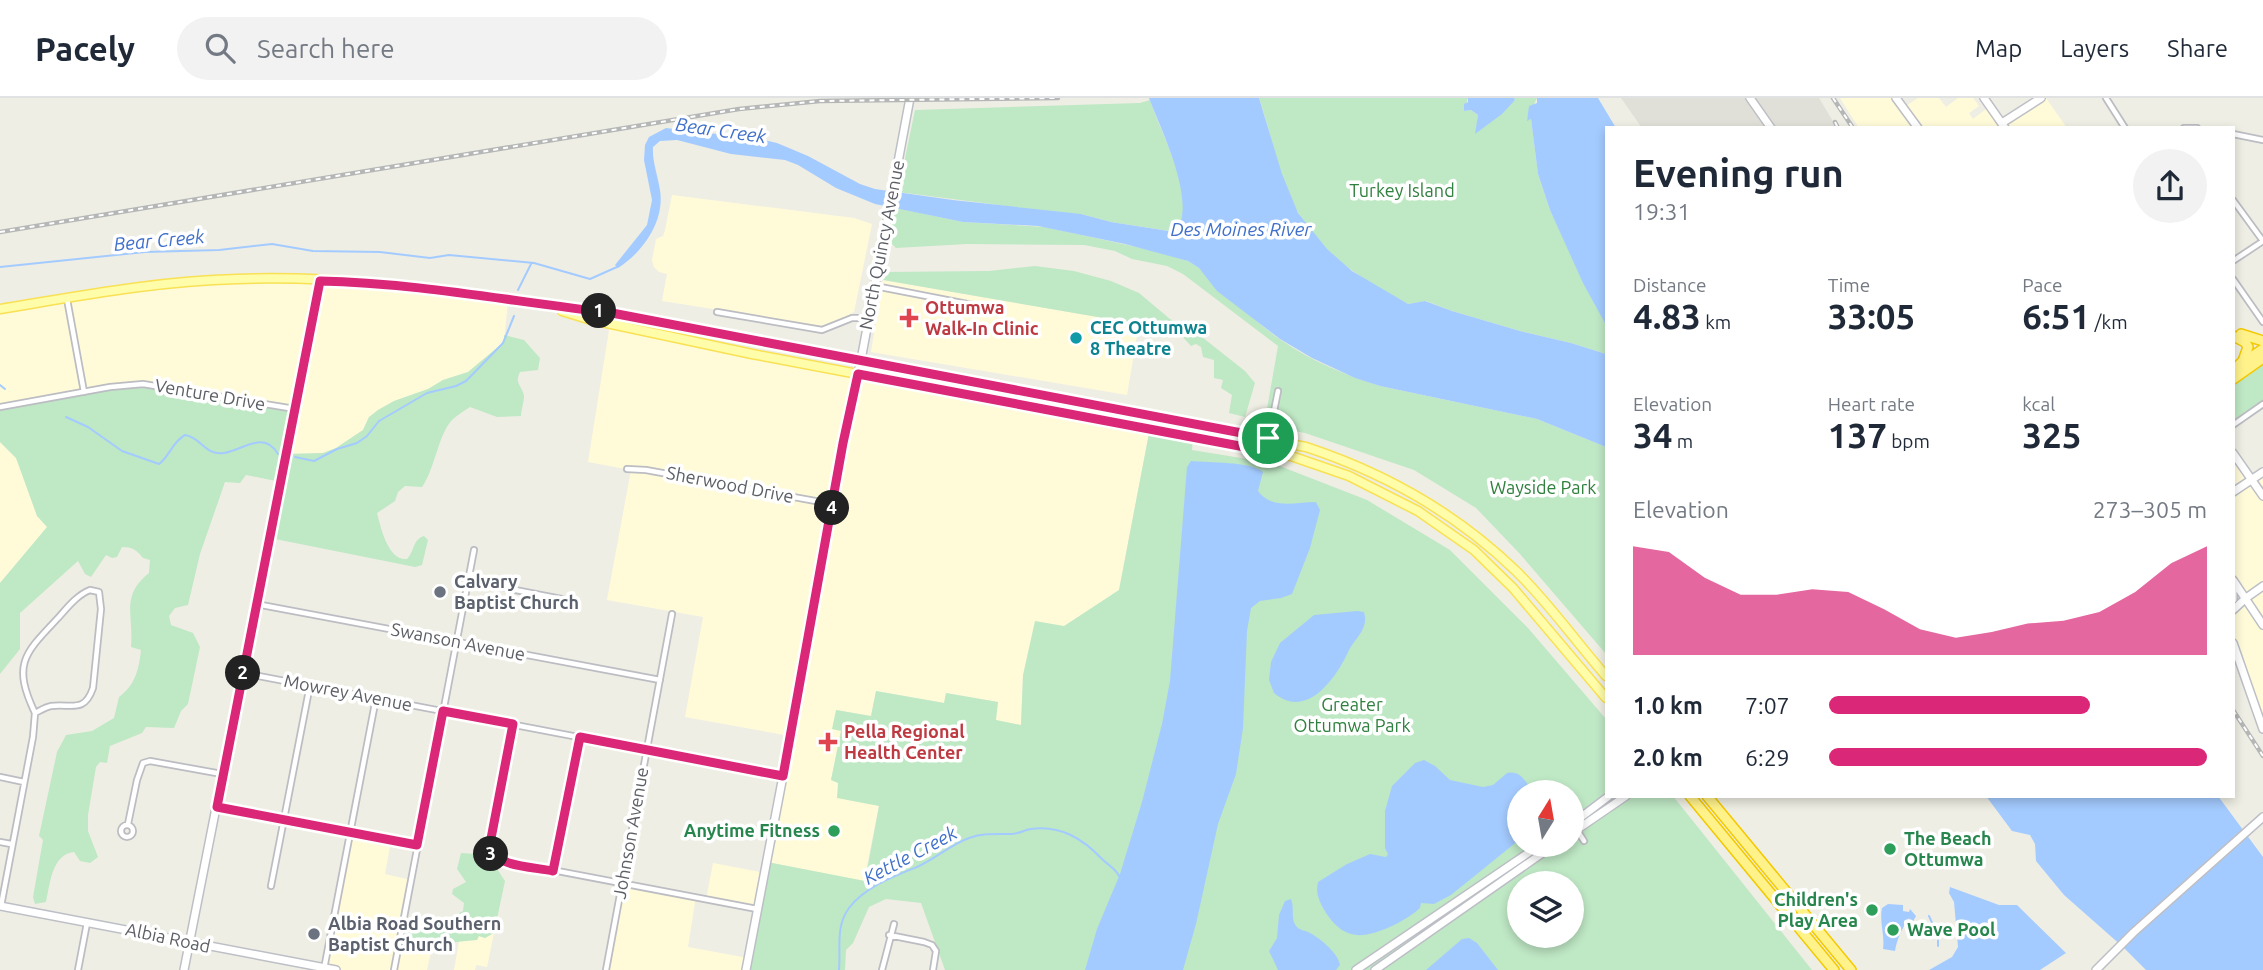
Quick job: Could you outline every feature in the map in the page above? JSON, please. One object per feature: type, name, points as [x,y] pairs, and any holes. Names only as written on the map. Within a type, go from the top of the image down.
[{"type":"highway","points":[[2235,334],[2263,341]]},
{"type":"highway","points":[[2235,335],[2248,347],[2243,361],[2235,368]]},
{"type":"highway","points":[[2235,369],[2263,349]]},
{"type":"highway","points":[[2235,378],[2263,358]]},
{"type":"highway","points":[[1692,798],[1834,970]]},
{"type":"highway","points":[[1709,798],[1852,970]]},
{"type":"main road","name":"North Quincy Avenue","points":[[746,970],[910,98]]},
{"type":"main road","points":[[1750,98],[1770,126]]},
{"type":"main road","points":[[1896,98],[1916,126]]},
{"type":"main road","points":[[1984,98],[2001,126],[2040,98]]},
{"type":"main road","points":[[0,309],[163,283],[237,279],[320,281],[449,290],[612,313],[1268,438],[1306,447],[1370,470],[1451,517],[1482,540],[1517,573],[1605,675]]},
{"type":"main road","points":[[184,970],[320,281]]},
{"type":"main road","points":[[542,305],[602,322],[858,374],[1291,456],[1349,476],[1377,489],[1449,531],[1474,550],[1513,588],[1605,697]]},
{"type":"main road","points":[[2235,456],[2263,496]]},
{"type":"main road","points":[[2235,491],[2263,472]]},
{"type":"main road","points":[[2235,584],[2263,625]]},
{"type":"main road","points":[[2235,608],[2263,586]]},
{"type":"main road","points":[[2235,648],[2259,704],[2263,729]]},
{"type":"main road","points":[[1584,819],[1607,798]]},
{"type":"main road","points":[[1584,822],[1623,798]]},
{"type":"main road","points":[[2096,970],[2260,820]]},
{"type":"main road","points":[[1356,970],[1521,858]]},
{"type":"main road","points":[[1375,970],[1535,858]]},
{"type":"main road","name":"Albia Road","points":[[0,906],[336,970]]},
{"type":"street","points":[[2106,98],[2124,126]]},
{"type":"street","points":[[2235,135],[2263,140]]},
{"type":"street","points":[[2235,203],[2263,241],[2235,260]]},
{"type":"street","points":[[2235,282],[2263,322]]},
{"type":"street","points":[[874,286],[998,310]]},
{"type":"street","points":[[67,298],[84,392]]},
{"type":"street","points":[[717,312],[822,330],[852,318],[868,318]]},
{"type":"street","name":"Venture Drive","points":[[0,407],[143,384],[295,409]]},
{"type":"street","points":[[1266,451],[1278,391]]},
{"type":"street","points":[[2235,424],[2263,404]]},
{"type":"street","name":"Sherwood Drive","points":[[627,469],[646,470],[832,504]]},
{"type":"street","points":[[394,970],[474,550]]},
{"type":"street","points":[[470,573],[500,587],[577,602]]},
{"type":"street","points":[[0,906],[35,727],[35,713],[23,679],[25,657],[30,648],[81,594],[95,590],[100,597],[101,609],[90,697],[76,706],[48,706],[35,713]]},
{"type":"street","name":"Swanson Avenue","points":[[256,604],[660,680]]},
{"type":"street","name":"Johnson Avenue","points":[[606,970],[672,614]]},
{"type":"street","name":"Mowrey Avenue","points":[[243,673],[783,776]]},
{"type":"street","points":[[271,886],[310,685]]},
{"type":"street","points":[[324,969],[376,698]]},
{"type":"street","points":[[513,724],[489,849],[492,855],[505,862],[758,910]]},
{"type":"street","points":[[553,871],[580,737]]},
{"type":"street","points":[[128,824],[137,780],[144,763],[150,761],[224,775]]},
{"type":"street","points":[[0,777],[24,782]]},
{"type":"street","points":[[217,807],[417,845]]},
{"type":"street","points":[[0,842],[12,844]]},
{"type":"street","points":[[78,970],[87,922]]},
{"type":"street","points":[[882,970],[894,924]]},
{"type":"street","points":[[889,935],[932,945],[936,951],[933,970]]},
{"type":"shaded area","points":[[1621,98],[1819,98],[1836,126],[1641,126]]},
{"type":"shaded area","points":[[1840,98],[1896,98],[1903,108],[1918,98],[1939,98],[1946,107],[1958,98],[1973,98],[1979,106],[1969,113],[1973,119],[1990,106],[2002,123],[2041,98],[2046,98],[2066,126],[1858,126]]},
{"type":"shaded area","points":[[672,195],[854,218],[872,224],[854,312],[828,326],[662,301],[667,274],[659,272],[652,260],[656,239],[663,236],[665,230]]},
{"type":"shaded area","points":[[883,280],[1139,324],[1127,395],[871,352]]},
{"type":"shaded area","points":[[351,282],[508,300],[504,342],[468,372],[443,380],[378,410],[369,417],[363,430],[336,448],[323,453],[287,454],[0,407],[0,309],[163,283]]},
{"type":"shaded area","points":[[610,324],[1150,428],[1119,590],[1064,627],[1023,675],[1021,725],[995,720],[998,702],[946,693],[945,703],[876,691],[871,716],[836,710],[841,730],[831,780],[838,783],[839,787],[879,805],[864,881],[767,862],[790,736],[685,717],[703,617],[607,600],[631,470],[588,462]]},
{"type":"shaded area","points":[[0,442],[16,458],[48,527],[0,583]]},
{"type":"shaded area","points":[[2239,461],[2252,480],[2263,472],[2263,729],[2235,649],[2235,608],[2245,598],[2235,583],[2235,464]]},
{"type":"shaded area","points":[[350,833],[391,841],[385,874],[411,880],[401,930],[416,951],[432,947],[427,970],[323,970]]},
{"type":"shaded area","points":[[713,863],[765,873],[758,910],[706,900]]},
{"type":"shaded area","points":[[622,885],[696,896],[688,947],[748,958],[746,970],[607,970]]},
{"type":"shaded area","points":[[494,933],[487,967],[476,965],[475,970],[454,970],[459,941],[477,940],[478,936],[485,938]]},
{"type":"green space","name":"Turkey Island","points":[[1259,98],[1468,98],[1464,111],[1471,110],[1478,115],[1476,133],[1515,100],[1514,98],[1537,98],[1527,120],[1531,119],[1538,174],[1550,210],[1605,323],[1605,354],[1452,311],[1426,301],[1408,304],[1377,287],[1321,244],[1300,216],[1281,173]]},
{"type":"green space","points":[[1150,100],[1181,186],[1182,219],[1176,232],[1111,222],[1081,214],[898,192],[915,110],[1140,103]]},
{"type":"green space","name":"Wayside Park","points":[[896,208],[963,222],[1045,227],[1155,251],[1188,261],[1199,268],[1270,332],[1292,348],[1329,367],[1380,386],[1537,419],[1605,447],[1605,653],[1520,554],[1476,508],[1414,470],[1305,433],[1264,426],[1278,346],[1183,274],[1167,266],[1084,245],[967,244],[896,248],[888,240]]},
{"type":"green space","points":[[1035,266],[1074,271],[1111,281],[1139,293],[1170,319],[1190,327],[1245,371],[1255,383],[1245,417],[1229,413],[1232,395],[1221,388],[1223,380],[1214,378],[1214,360],[1203,357],[1201,347],[1196,344],[1191,346],[1180,334],[1138,324],[883,280],[884,272],[989,271]]},
{"type":"green space","points":[[504,335],[524,340],[540,358],[538,370],[520,372],[518,376],[524,396],[521,416],[497,417],[470,407],[461,413],[447,426],[422,487],[405,486],[398,492],[395,501],[377,513],[386,542],[400,558],[407,559],[420,538],[424,536],[428,540],[422,565],[415,567],[270,538],[281,482],[246,475],[240,483],[225,482],[200,554],[188,605],[175,608],[169,616],[171,625],[193,633],[200,647],[188,704],[181,711],[174,728],[146,727],[142,733],[110,746],[107,763],[100,762],[96,767],[88,815],[88,831],[98,857],[90,863],[80,861],[74,852],[61,858],[53,871],[46,902],[35,904],[33,897],[43,840],[39,836],[57,752],[66,735],[92,731],[114,718],[119,697],[135,676],[141,650],[131,647],[131,598],[134,590],[149,573],[150,560],[134,550],[122,547],[117,557],[106,555],[91,577],[85,574],[78,561],[20,613],[20,649],[0,674],[0,583],[47,527],[37,516],[16,458],[0,442],[0,407],[143,384],[295,409],[287,454],[323,453],[336,448],[363,430],[369,417],[394,401],[468,372],[504,342]]},
{"type":"green space","points":[[2263,362],[2263,401],[2235,420],[2235,383]]},
{"type":"green space","name":"Greater Ottumwa Park","points":[[1150,428],[1193,437],[1192,450],[1272,463],[1367,500],[1450,550],[1528,628],[1605,718],[1605,798],[1675,798],[1812,970],[945,970],[921,903],[886,899],[869,907],[853,943],[846,950],[845,970],[746,970],[767,862],[865,881],[879,806],[837,798],[838,783],[831,780],[841,731],[832,729],[836,710],[871,716],[876,691],[944,703],[946,693],[998,702],[996,720],[1021,725],[1023,675],[1035,621],[1064,626],[1119,590]]},
{"type":"green space","points":[[461,853],[488,855],[505,881],[494,933],[485,938],[479,936],[477,940],[418,949],[398,949],[401,932],[427,930],[463,911],[464,903],[452,894],[453,889],[466,882],[457,869]]},
{"type":"water","name":"Des Moines River","points":[[1149,98],[1259,98],[1282,174],[1298,213],[1327,249],[1352,271],[1408,304],[1425,301],[1520,331],[1605,354],[1605,447],[1537,419],[1380,386],[1355,378],[1280,339],[1217,291],[1199,268],[1188,261],[1125,244],[1038,226],[963,222],[875,204],[836,188],[785,160],[731,154],[677,140],[660,141],[653,147],[661,202],[656,224],[636,253],[618,268],[615,265],[647,225],[652,200],[644,160],[645,145],[649,137],[666,128],[777,143],[875,189],[1081,214],[1111,222],[1175,232],[1181,220],[1183,204],[1168,146]]},
{"type":"water","points":[[1468,98],[1515,100],[1502,114],[1475,134],[1478,115],[1471,110],[1464,111]]},
{"type":"water","points":[[1537,98],[1598,98],[1615,126],[1605,126],[1605,323],[1583,283],[1550,210],[1538,174],[1531,119],[1527,121],[1529,106],[1537,103]]},
{"type":"water","points":[[1191,461],[1257,468],[1263,472],[1258,491],[1270,501],[1285,504],[1316,502],[1320,510],[1310,548],[1292,594],[1260,601],[1251,608],[1247,631],[1243,728],[1236,774],[1218,824],[1183,970],[1085,970],[1097,929],[1120,874],[1162,724],[1170,681],[1187,467]]},
{"type":"water","points":[[1364,612],[1365,623],[1329,683],[1309,699],[1298,702],[1286,700],[1274,693],[1269,680],[1271,662],[1280,643],[1314,615]]},
{"type":"water","points":[[1424,760],[1450,780],[1483,787],[1493,785],[1507,773],[1520,775],[1524,780],[1507,780],[1507,850],[1451,895],[1434,904],[1421,903],[1420,908],[1406,918],[1377,932],[1359,935],[1347,933],[1334,923],[1320,902],[1318,882],[1370,854],[1386,857],[1385,811],[1392,786],[1415,763]]},
{"type":"water","points":[[1987,798],[2219,798],[2263,857],[2263,970],[2146,970],[2064,895],[2036,861],[2035,844],[2030,835],[2012,831]]},
{"type":"water","points":[[1950,887],[1999,905],[2017,905],[2066,953],[2040,970],[1929,970],[1952,957],[1958,947]]},
{"type":"water","points":[[1291,899],[1296,926],[1333,951],[1340,965],[1336,970],[1278,970],[1269,951],[1277,938],[1279,915],[1285,901]]},
{"type":"water","name":"Wave Pool","points":[[1888,904],[1903,905],[1903,911],[1909,912],[1910,909],[1916,916],[1911,925],[1909,918],[1906,922],[1895,951],[1883,949],[1881,913],[1882,908]]},
{"type":"water","points":[[1469,938],[1477,943],[1498,970],[1426,970],[1462,939]]},
{"type":"waterway","name":"Bear Creek","points":[[0,267],[145,252],[219,250],[272,244],[313,251],[380,252],[430,258],[449,255],[534,263],[590,279],[617,267]]},
{"type":"waterway","points":[[518,290],[531,264]]},
{"type":"waterway","points":[[295,457],[314,461],[337,449],[357,443],[367,436],[379,421],[427,393],[466,381],[503,343],[514,316]]},
{"type":"waterway","points":[[0,385],[5,389]]},
{"type":"waterway","points":[[66,417],[88,427],[122,451],[159,464],[185,435],[212,452],[224,453],[260,442],[266,443],[278,454]]},
{"type":"waterway","name":"Kettle Creek","points":[[839,970],[842,923],[849,908],[863,894],[880,883],[924,864],[969,838],[1014,834],[1042,828],[1062,831],[1087,845],[1119,876]]},
{"type":"waterway","points":[[1929,916],[1938,936],[1938,946]]},
{"type":"railway","points":[[0,232],[739,109],[820,101],[1058,98]]},
{"type":"railway","points":[[1833,98],[1852,126]]},
{"type":"railway","points":[[1835,122],[1837,126]]},
{"type":"railway","points":[[2235,713],[2263,756]]},
{"type":"place","name":"Ottumwa Walk-In Clinic","points":[[909,318]]},
{"type":"place","name":"CEC Ottumwa 8 Theatre","points":[[1076,338]]},
{"type":"place","name":"Calvary Baptist Church","points":[[440,592]]},
{"type":"place","name":"Pella Regional Health Center","points":[[828,742]]},
{"type":"place","name":"Anytime Fitness","points":[[834,831]]},
{"type":"place","name":"The Beach Ottumwa","points":[[1890,849]]},
{"type":"place","name":"Children's Play Area","points":[[1872,910]]},
{"type":"place","name":"Wave Pool","points":[[1893,930]]},
{"type":"place","name":"Albia Road Southern Baptist Church","points":[[314,934]]},
{"type":"route","points":[[320,281],[449,290],[612,313],[1268,438],[1266,451],[858,374],[783,776],[580,737],[553,871],[505,862],[492,855],[489,846],[513,724],[443,711],[417,845],[217,807],[320,281]]}]
